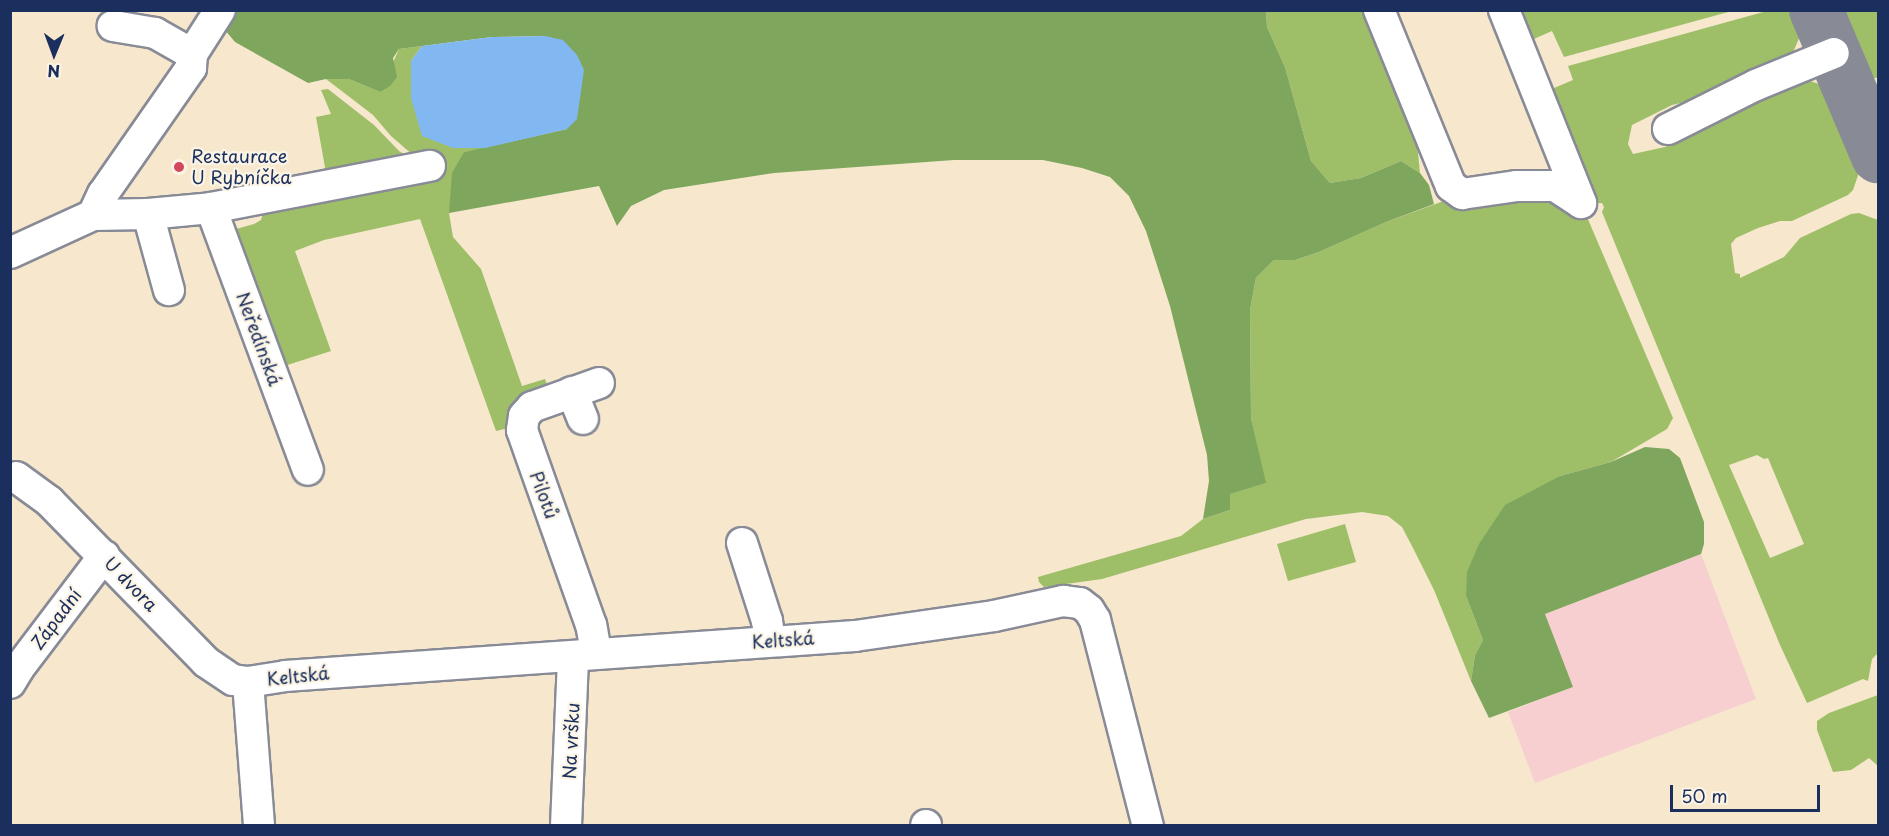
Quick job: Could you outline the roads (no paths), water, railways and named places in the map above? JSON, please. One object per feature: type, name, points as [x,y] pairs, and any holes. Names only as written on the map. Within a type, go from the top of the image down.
[{"type":"street","points":[[93,215],[103,194],[191,68],[192,54],[220,10]]},
{"type":"street","points":[[1379,10],[1451,186],[1462,194],[1517,186],[1555,186],[1581,203],[1503,10]]},
{"type":"street","points":[[113,26],[155,33],[192,54]]},
{"type":"street","points":[[1668,129],[1756,85],[1834,53]]},
{"type":"street","points":[[10,253],[93,215],[148,214],[211,208],[430,166]]},
{"type":"street","name":"Neředínská","points":[[211,208],[308,470]]},
{"type":"street","points":[[148,214],[170,290]]},
{"type":"street","name":"Pilotů","points":[[584,398],[532,407],[524,416],[522,430],[591,625],[585,655]]},
{"type":"street","name":"U dvora","points":[[16,477],[49,501],[206,662],[232,680],[248,682]]},
{"type":"street","points":[[742,543],[767,621],[770,641]]},
{"type":"street","name":"Západní","points":[[10,683],[104,556]]},
{"type":"street","name":"Keltská","points":[[248,682],[285,676],[855,636],[994,616],[1063,601],[1080,603],[1089,610],[1095,620],[1148,825]]},
{"type":"street","name":"Na vršku","points":[[566,825],[585,655]]},
{"type":"street","points":[[248,682],[259,825]]},
{"type":"water","points":[[545,36],[563,40],[577,55],[584,70],[577,119],[567,129],[485,148],[453,148],[422,136],[411,98],[411,61],[422,46],[492,37]]},
{"type":"place","name":"Restaurace U Rybníčka","points":[[179,167]]}]
